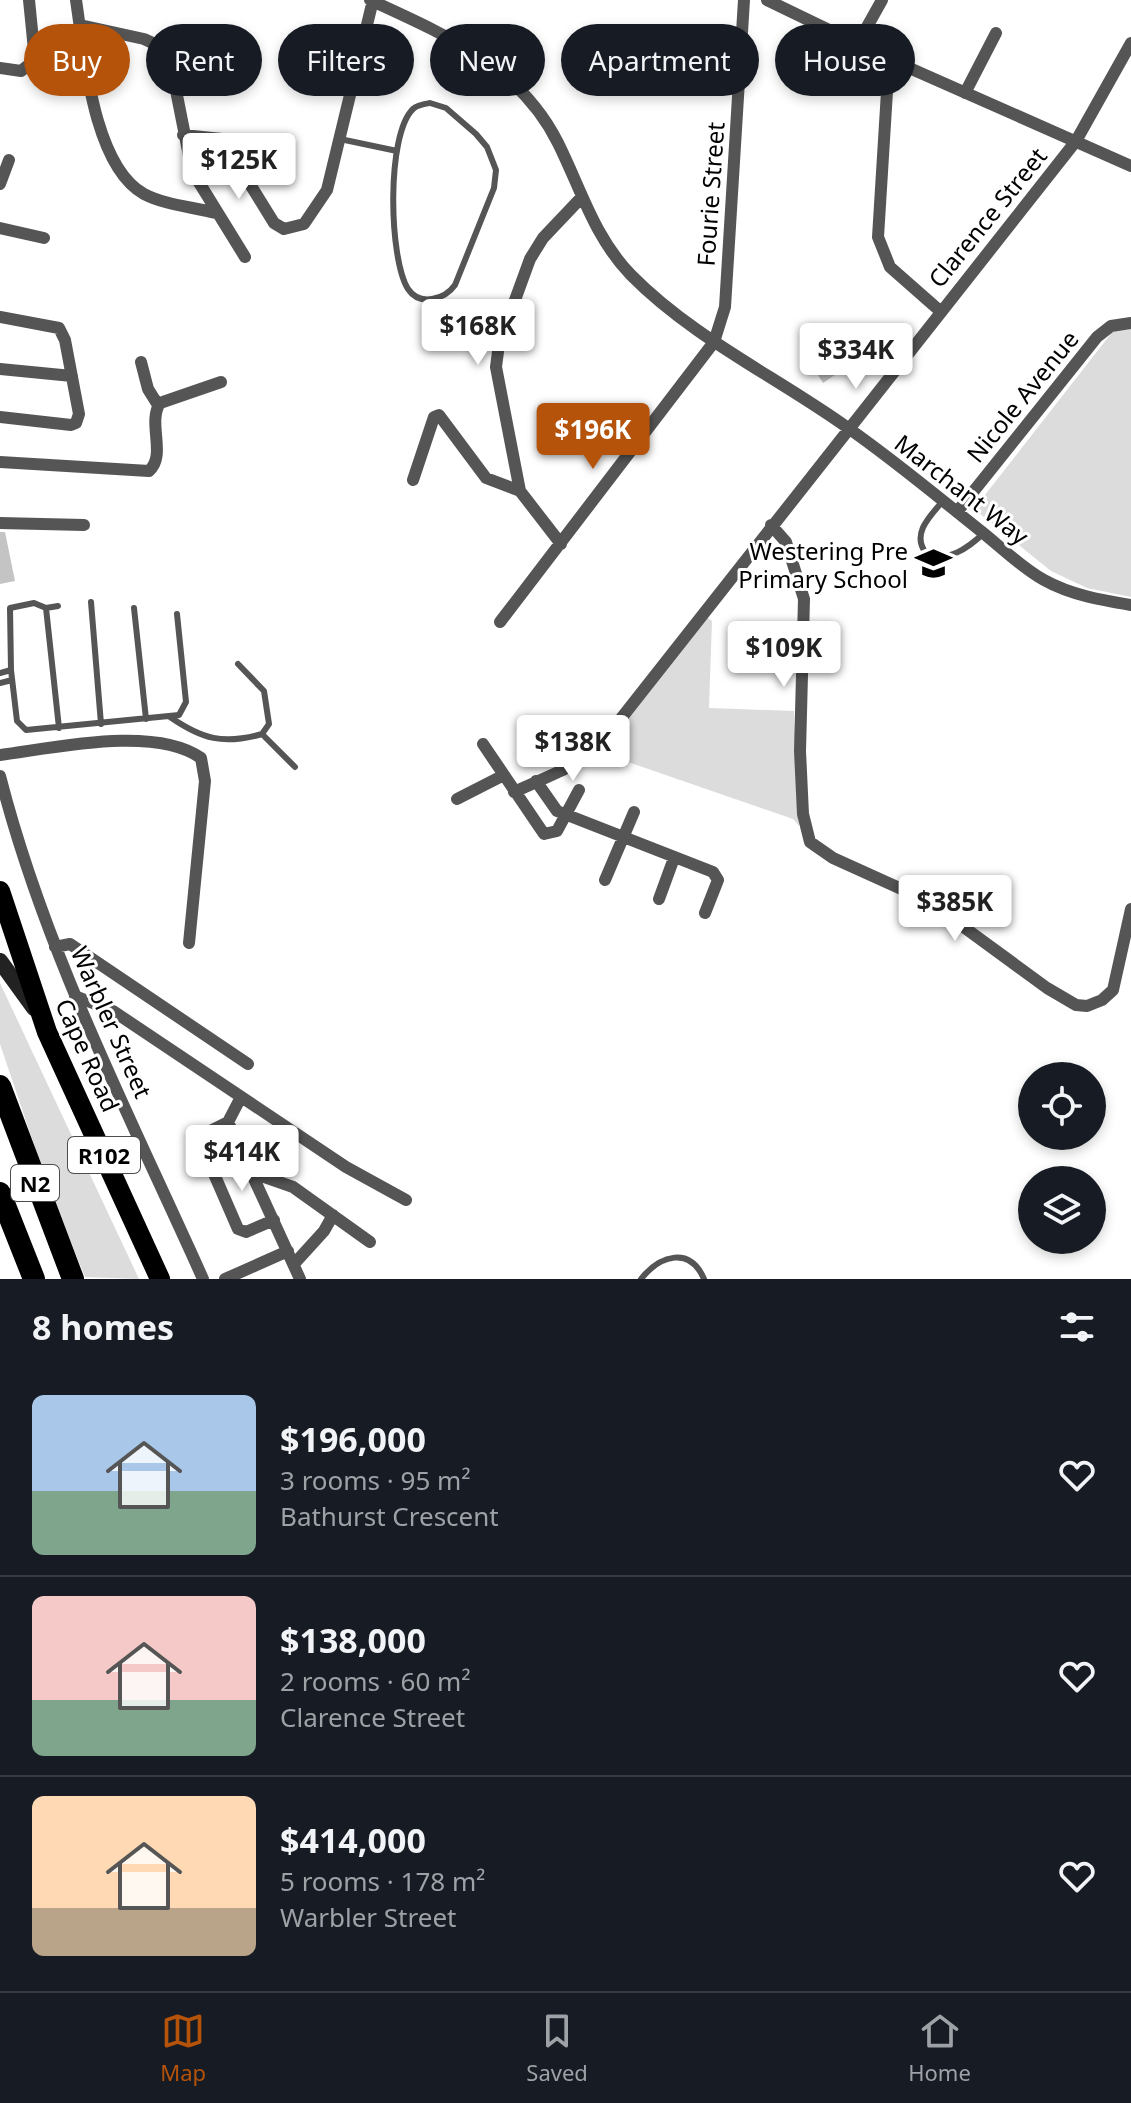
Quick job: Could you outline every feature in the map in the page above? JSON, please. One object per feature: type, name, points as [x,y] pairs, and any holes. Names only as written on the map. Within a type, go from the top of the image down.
[{"type":"highway","name":"N2","points":[[0,1086],[73,1279]]},
{"type":"highway","name":"N2","points":[[0,1193],[34,1279]]},
{"type":"main road","name":"Cape Road","points":[[0,891],[47,1032],[160,1279]]},
{"type":"main road","points":[[0,961],[47,1032]]},
{"type":"street","points":[[0,68],[21,71],[35,60],[29,0]]},
{"type":"street","points":[[76,0],[80,24]]},
{"type":"street","points":[[183,135],[222,139],[278,227],[299,227],[304,224],[327,190],[372,0]]},
{"type":"street","name":"Marchant Way","points":[[372,0],[459,43],[506,75],[541,115],[557,142],[580,199],[600,234],[631,275],[714,342],[849,428],[1050,583],[1088,597],[1131,605]]},
{"type":"street","name":"Fourie Street","points":[[714,342],[725,307],[744,0]]},
{"type":"street","points":[[767,0],[818,24]]},
{"type":"street","points":[[869,24],[882,0]]},
{"type":"street","points":[[965,93],[996,33]]},
{"type":"street","points":[[130,36],[168,50],[192,171],[245,257]]},
{"type":"street","name":"Clarence Street","points":[[536,781],[588,758],[597,749],[1076,141],[1131,43]]},
{"type":"street","points":[[915,71],[1131,166]]},
{"type":"street","points":[[93,96],[119,170],[143,193],[216,213]]},
{"type":"street","points":[[887,96],[878,237],[890,267],[940,311]]},
{"type":"street","points":[[0,184],[9,160]]},
{"type":"street","points":[[561,544],[539,520],[520,491],[504,420],[497,355],[537,247],[580,199]]},
{"type":"street","points":[[0,228],[44,238]]},
{"type":"street","points":[[0,317],[59,328],[79,414],[76,423],[0,417]]},
{"type":"street","name":"Nicole Avenue","points":[[957,512],[1097,337],[1111,326],[1131,323]]},
{"type":"street","points":[[500,622],[714,342]]},
{"type":"street","points":[[141,362],[148,389],[158,405]]},
{"type":"street","points":[[0,369],[72,376]]},
{"type":"street","points":[[0,462],[149,471],[156,462],[154,419],[158,405],[176,395],[221,382]]},
{"type":"street","points":[[413,480],[434,417],[439,415],[486,478],[520,491]]},
{"type":"street","points":[[0,523],[84,525]]},
{"type":"street","points":[[771,525],[786,542],[804,599],[800,751],[803,814],[810,842],[833,858],[928,901],[1065,1000],[1087,1006],[1102,1000],[1113,990],[1131,909]]},
{"type":"street","points":[[0,755],[99,744],[156,742],[176,745],[201,758],[205,781],[189,943]]},
{"type":"street","points":[[483,744],[544,834],[557,831],[579,790]]},
{"type":"street","points":[[457,799],[504,775]]},
{"type":"street","name":"Warbler Street","points":[[0,776],[29,876],[55,947],[203,1279]]},
{"type":"street","points":[[514,792],[536,781],[553,808],[565,815],[717,875],[718,880],[705,913]]},
{"type":"street","points":[[605,880],[634,812]]},
{"type":"street","points":[[659,899],[674,858]]},
{"type":"street","points":[[55,947],[70,944],[248,1064]]},
{"type":"street","points":[[75,996],[113,1011],[346,1167],[406,1200]]},
{"type":"street","points":[[241,1097],[228,1122],[198,1137],[238,1229],[246,1232],[274,1220]]},
{"type":"street","points":[[228,1122],[300,1279]]},
{"type":"street","points":[[253,1173],[293,1187],[370,1242]]},
{"type":"street","points":[[294,1264],[324,1231],[333,1215]]},
{"type":"street","points":[[225,1279],[288,1251]]},
{"type":"lane","points":[[437,104],[476,134],[487,147],[496,170],[494,188],[460,275],[450,292],[432,299],[411,293],[399,260],[394,217],[397,151],[413,109],[437,104]]},
{"type":"lane","points":[[340,139],[397,151]]},
{"type":"lane","points":[[943,501],[921,532],[920,545],[926,553],[950,555],[967,548],[984,533]]},
{"type":"lane","points":[[91,602],[101,724]]},
{"type":"lane","points":[[58,606],[46,608],[34,603],[10,608],[11,670],[16,715],[21,727],[32,731],[179,715],[186,707],[177,614]]},
{"type":"lane","points":[[46,608],[59,728]]},
{"type":"lane","points":[[134,608],[146,719]]},
{"type":"lane","points":[[170,717],[198,736],[224,740],[262,734],[269,724],[264,691],[238,664]]},
{"type":"lane","points":[[0,673],[11,670]]},
{"type":"lane","points":[[0,683],[12,680]]},
{"type":"lane","points":[[262,734],[295,767]]},
{"type":"lane","points":[[641,1279],[658,1263],[680,1256],[695,1263],[704,1279]]},
{"type":"shaded area","points":[[1131,329],[1131,597],[1087,588],[1051,571],[974,509],[1113,331]]},
{"type":"shaded area","points":[[707,617],[712,621],[709,708],[794,711],[799,826],[793,819],[602,753],[606,748],[619,750],[626,740],[622,724]]},
{"type":"shaded area","points":[[0,983],[139,1279],[85,1277],[47,1183],[0,1044]]},
{"type":"building","points":[[840,353],[848,366],[823,383],[814,369]]},
{"type":"building","points":[[0,532],[5,532],[15,581],[0,584]]},
{"type":"place","name":"Westering Pre Primary School","points":[[934,564]]}]
